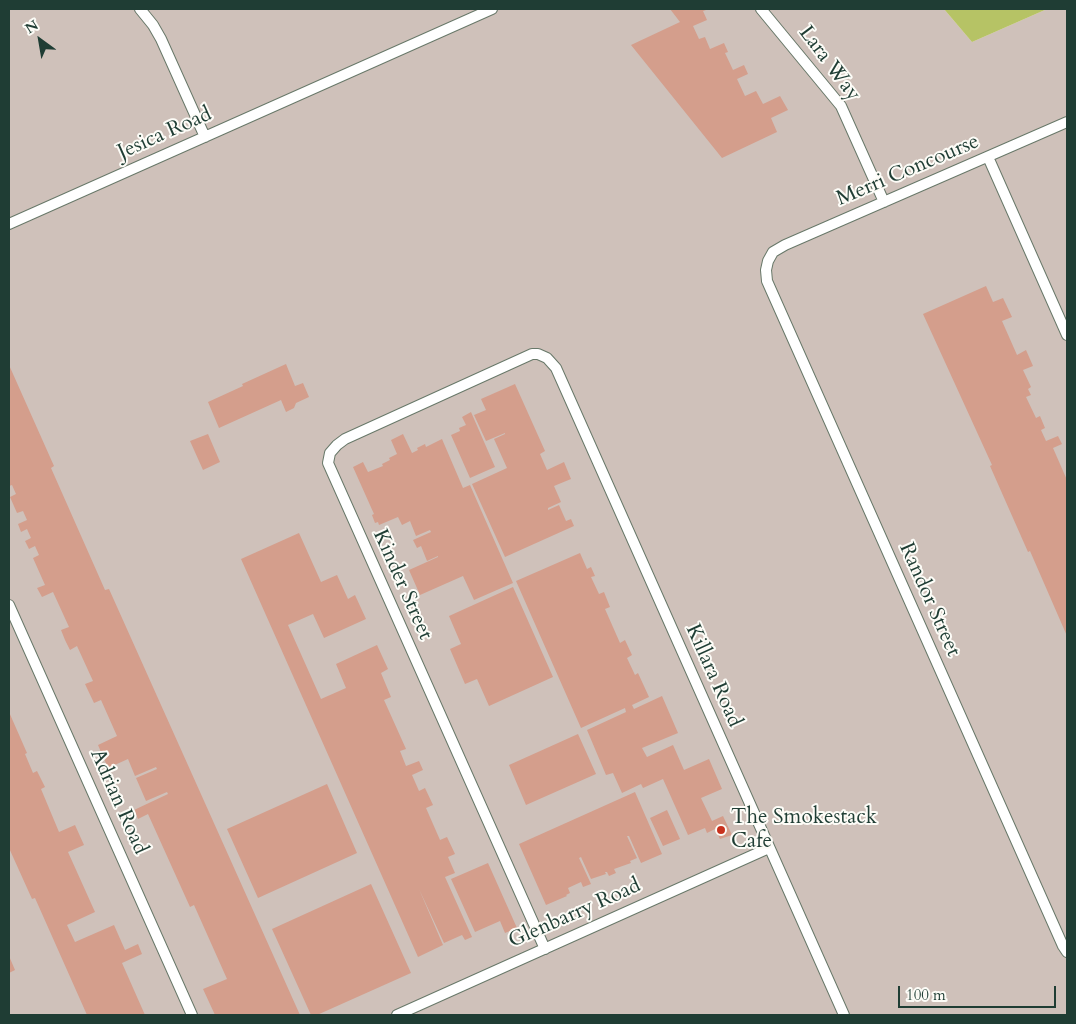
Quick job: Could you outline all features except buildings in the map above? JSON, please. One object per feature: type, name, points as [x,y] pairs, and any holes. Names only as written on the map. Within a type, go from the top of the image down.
[{"type":"street","points":[[140,9],[161,39],[205,137]]},
{"type":"street","name":"Jesica Road","points":[[9,224],[492,9]]},
{"type":"street","name":"Lara Way","points":[[761,9],[841,106],[884,202]]},
{"type":"street","name":"Merri Concourse","points":[[768,262],[774,252],[784,246],[1067,122]]},
{"type":"street","points":[[988,157],[1067,335]]},
{"type":"street","name":"Randor Street","points":[[768,262],[766,270],[767,281],[1067,952]]},
{"type":"street","name":"Kinder Street","points":[[544,356],[538,354],[527,356],[345,439],[334,448],[328,458],[328,463],[545,948]]},
{"type":"street","name":"Killara Road","points":[[544,356],[556,368],[844,1015]]},
{"type":"street","name":"Adrian Road","points":[[9,605],[192,1015]]},
{"type":"street","name":"Glenbarry Road","points":[[397,1015],[769,848]]},
{"type":"shaded area","points":[[9,9],[944,9],[972,42],[1047,9],[1067,9],[1067,1015],[9,1015]]},
{"type":"green space","points":[[944,9],[1047,9],[972,42]]},
{"type":"place","name":"The Smokestack Cafe","points":[[721,830]]}]
